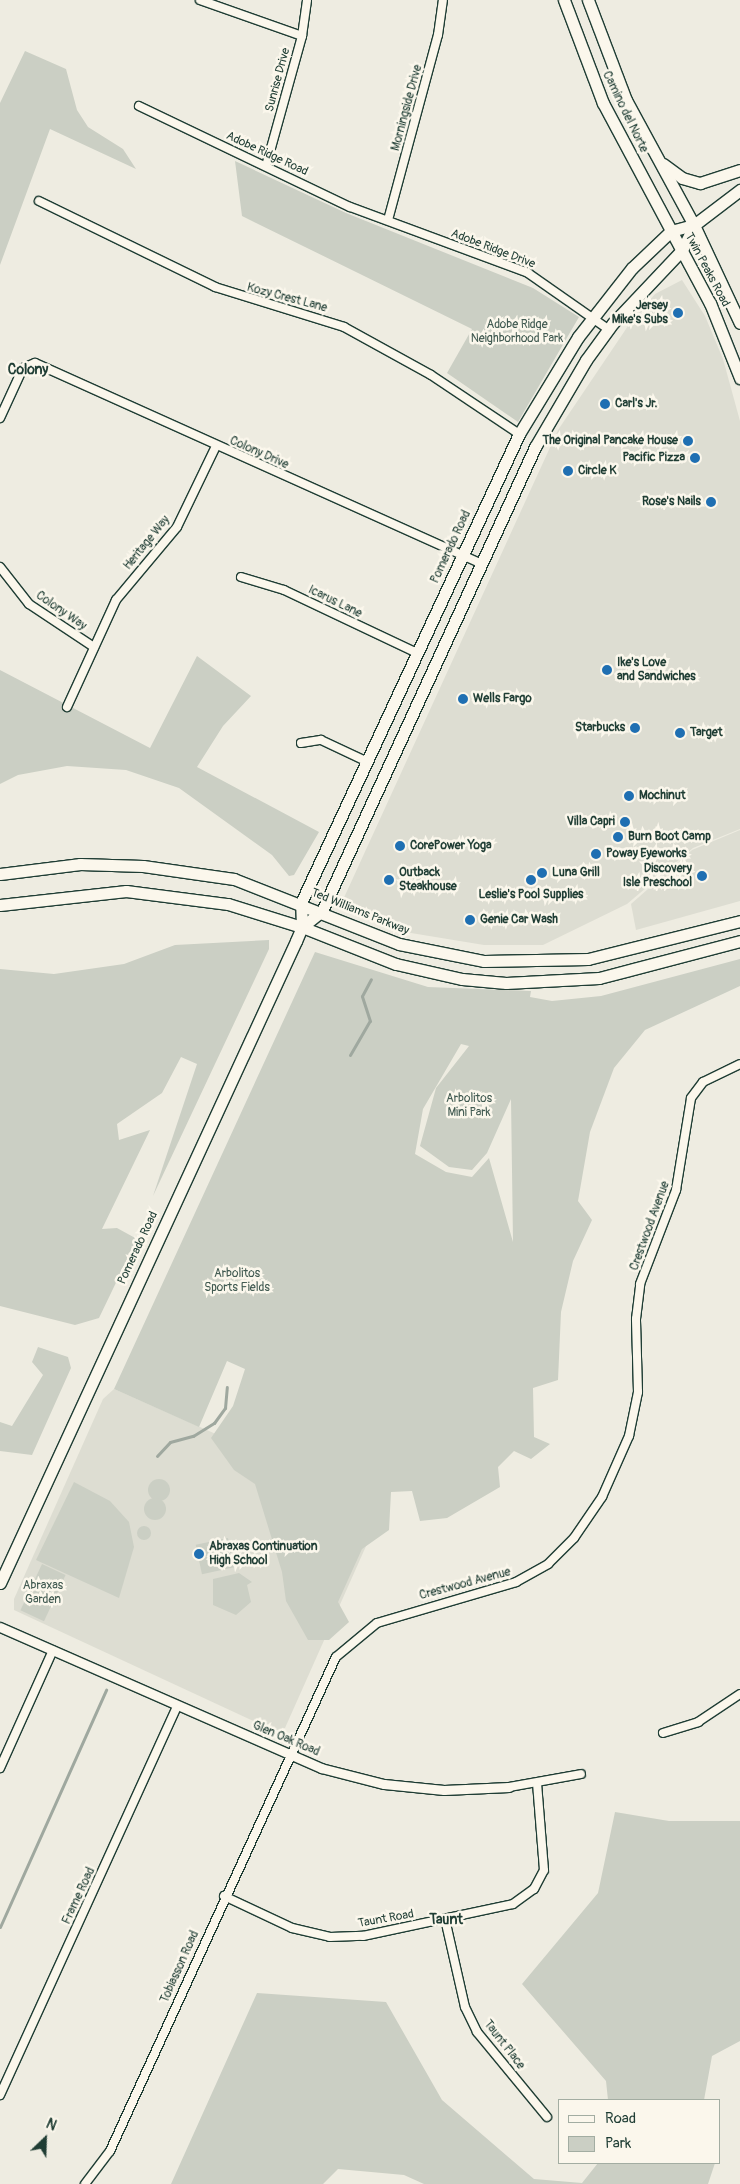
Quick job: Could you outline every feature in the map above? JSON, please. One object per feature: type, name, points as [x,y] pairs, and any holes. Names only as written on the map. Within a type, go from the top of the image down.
[{"type":"main road","name":"Camino del Norte","points":[[564,0],[603,103],[671,231]]},
{"type":"main road","name":"Camino del Norte","points":[[588,0],[626,100],[694,224]]},
{"type":"main road","points":[[660,162],[682,178],[700,183],[740,170]]},
{"type":"main road","name":"Pomerado Road","points":[[0,1583],[302,927],[301,903],[519,434],[557,368],[632,268],[671,231],[694,224],[740,190]]},
{"type":"main road","name":"Pomerado Road","points":[[302,927],[322,912],[535,446],[608,329],[682,250],[694,224]]},
{"type":"main road","name":"Twin Peaks Road","points":[[694,224],[740,323]]},
{"type":"main road","name":"Twin Peaks Road","points":[[671,231],[714,310],[740,378]]},
{"type":"main road","name":"Ted Williams Parkway","points":[[0,874],[80,864],[143,866],[234,880],[301,903],[428,952],[522,963],[601,956],[740,921]]},
{"type":"main road","points":[[0,905],[126,891],[228,904],[302,927],[396,964],[462,979],[506,983],[599,978],[740,941]]},
{"type":"street","points":[[200,0],[302,36]]},
{"type":"street","name":"Sunrise Drive","points":[[266,166],[302,36],[307,0]]},
{"type":"street","name":"Morningside Drive","points":[[388,220],[438,35],[443,0]]},
{"type":"street","name":"Adobe Ridge Road","points":[[139,106],[266,166],[388,220]]},
{"type":"street","name":"Kozy Crest Lane","points":[[39,201],[214,287],[344,327],[431,375],[519,434]]},
{"type":"street","name":"Adobe Ridge Drive","points":[[388,220],[528,273],[608,329]]},
{"type":"street","name":"Colony Drive","points":[[0,418],[23,368],[35,363],[216,446],[480,563]]},
{"type":"street","name":"Heritage Way","points":[[67,707],[116,600],[177,526],[216,446]]},
{"type":"street","name":"Colony Way","points":[[0,567],[29,604],[94,647]]},
{"type":"street","name":"Icarus Lane","points":[[241,577],[284,590],[417,653]]},
{"type":"street","points":[[300,743],[321,740],[368,762]]},
{"type":"street","name":"Crestwood Avenue","points":[[288,1755],[328,1669],[350,1641],[395,1615],[516,1582],[548,1564],[574,1538],[602,1497],[629,1436],[638,1392],[636,1319],[640,1284],[676,1190],[691,1098],[703,1082],[740,1064]]},
{"type":"street","name":"Glen Oak Road","points":[[0,1627],[288,1755],[384,1784],[444,1790],[510,1787],[581,1774]]},
{"type":"street","points":[[0,1768],[54,1650]]},
{"type":"street","points":[[663,1732],[698,1722],[740,1694]]},
{"type":"street","name":"Frame Road","points":[[0,2095],[177,1706]]},
{"type":"street","name":"Tobiasson Road","points":[[86,2184],[110,2151],[288,1755]]},
{"type":"street","name":"Taunt Road","points":[[224,1896],[292,1928],[330,1937],[364,1936],[513,1904],[534,1889],[546,1856],[537,1783]]},
{"type":"street","name":"Taunt Place","points":[[445,1919],[465,2007],[478,2032],[547,2117]]},
{"type":"shaded area","points":[[682,280],[705,316],[723,359],[740,421],[740,829],[693,848],[627,904],[543,945],[484,945],[411,933],[356,910],[342,902],[558,430],[628,326],[655,294]]},
{"type":"shaded area","name":"Discovery Isle Preschool","points":[[740,830],[740,901],[636,930],[631,904],[692,850]]},
{"type":"shaded area","name":"Abraxas Continuation High School","points":[[114,1389],[383,1508],[285,1728],[275,1731],[14,1610],[14,1599],[103,1399]]},
{"type":"green space","points":[[25,51],[66,69],[77,110],[88,127],[123,149],[136,169],[50,129],[0,265],[0,103]]},
{"type":"green space","name":"Adobe Ridge Neighborhood Park","points":[[235,161],[346,213],[533,288],[579,317],[518,422],[447,373],[472,329],[242,216]]},
{"type":"green space","points":[[197,656],[251,696],[223,726],[197,767],[319,832],[294,875],[289,876],[272,855],[179,788],[126,770],[67,766],[18,775],[0,784],[0,670],[150,748]]},
{"type":"green space","points":[[269,940],[269,949],[153,1196],[197,1064],[181,1057],[162,1093],[117,1124],[119,1140],[150,1130],[102,1229],[117,1228],[137,1239],[99,1318],[75,1325],[0,1306],[0,969],[54,974],[124,964],[175,945]]},
{"type":"green space","points":[[315,952],[428,987],[531,991],[530,997],[552,1001],[601,996],[740,959],[740,986],[645,1030],[614,1068],[590,1132],[578,1201],[592,1220],[573,1261],[561,1312],[558,1380],[533,1388],[534,1437],[550,1444],[531,1459],[514,1451],[498,1467],[500,1487],[447,1518],[420,1521],[412,1491],[391,1492],[389,1530],[362,1549],[338,1602],[349,1622],[329,1640],[308,1640],[286,1601],[282,1572],[255,1484],[234,1470],[211,1438],[233,1406],[245,1369],[227,1361],[199,1427],[114,1389]],"holes":[[[461,1044],[469,1046],[436,1088],[420,1146],[449,1167],[472,1170],[487,1153],[511,1099],[513,1242],[489,1158],[472,1177],[446,1172],[415,1154],[423,1109]]]},
{"type":"green space","points":[[38,1347],[68,1357],[71,1368],[32,1455],[0,1451],[0,1422],[12,1426],[43,1375],[32,1362]]},
{"type":"green space","points":[[159,1479],[167,1482],[170,1490],[167,1498],[159,1501],[151,1498],[148,1490],[151,1482]]},
{"type":"green space","points":[[74,1482],[110,1501],[129,1522],[134,1547],[119,1598],[36,1560]]},
{"type":"green space","points":[[151,1498],[159,1498],[166,1505],[166,1513],[159,1520],[151,1520],[144,1513],[144,1505]]},
{"type":"green space","points":[[141,1526],[147,1526],[151,1533],[147,1540],[141,1540],[137,1536],[137,1530]]},
{"type":"green space","points":[[228,1538],[234,1567],[202,1574],[196,1545]]},
{"type":"green space","name":"Abraxas Garden","points":[[42,1564],[66,1575],[44,1621],[20,1610]]},
{"type":"green space","points":[[239,1573],[252,1582],[247,1585],[251,1602],[236,1615],[213,1605],[213,1579]]},
{"type":"green space","points":[[615,1812],[669,1821],[740,1821],[740,2041],[712,2056],[704,2099],[608,2099],[606,2081],[522,1984],[598,1893]]},
{"type":"green space","points":[[257,1993],[386,2002],[442,2100],[534,2179],[582,2183],[597,2164],[715,2164],[708,2184],[424,2184],[404,2175],[338,2169],[323,2184],[171,2184]]},
{"type":"waterway","points":[[350,1055],[370,1021],[362,996],[371,979]]},
{"type":"waterway","points":[[157,1456],[170,1442],[193,1436],[214,1423],[225,1408],[227,1387]]},
{"type":"waterway","points":[[0,1927],[106,1690]]},
{"type":"place","name":"Jersey Mike's Subs","points":[[678,313]]},
{"type":"place","name":"Carl's Jr.","points":[[605,404]]},
{"type":"place","name":"The Original Pancake House","points":[[688,441]]},
{"type":"place","name":"Pacific Pizza","points":[[695,458]]},
{"type":"place","name":"Circle K","points":[[568,471]]},
{"type":"place","name":"Rose's Nails","points":[[711,502]]},
{"type":"place","name":"Ike's Love and Sandwiches","points":[[607,670]]},
{"type":"place","name":"Wells Fargo","points":[[463,699]]},
{"type":"place","name":"Starbucks","points":[[635,728]]},
{"type":"place","name":"Target","points":[[680,733]]},
{"type":"place","name":"Mochinut","points":[[629,796]]},
{"type":"place","name":"Villa Capri","points":[[625,822]]},
{"type":"place","name":"Burn Boot Camp","points":[[618,837]]},
{"type":"place","name":"CorePower Yoga","points":[[400,846]]},
{"type":"place","name":"Poway Eyeworks","points":[[596,854]]},
{"type":"place","name":"Luna Grill","points":[[542,873]]},
{"type":"place","name":"Discovery Isle Preschool","points":[[702,876]]},
{"type":"place","name":"Outback Steakhouse","points":[[389,880]]},
{"type":"place","name":"Leslie's Pool Supplies","points":[[531,880]]},
{"type":"place","name":"Genie Car Wash","points":[[470,920]]},
{"type":"place","name":"Abraxas Continuation High School","points":[[199,1554]]},
{"type":"district","name":"Colony","points":[[28,370]]},
{"type":"district","name":"Taunt","points":[[446,1920]]},
{"type":"park label","name":"Arbolitos Mini Park","points":[[469,1106]]},
{"type":"park label","name":"Arbolitos Sports Fields","points":[[237,1281]]}]
